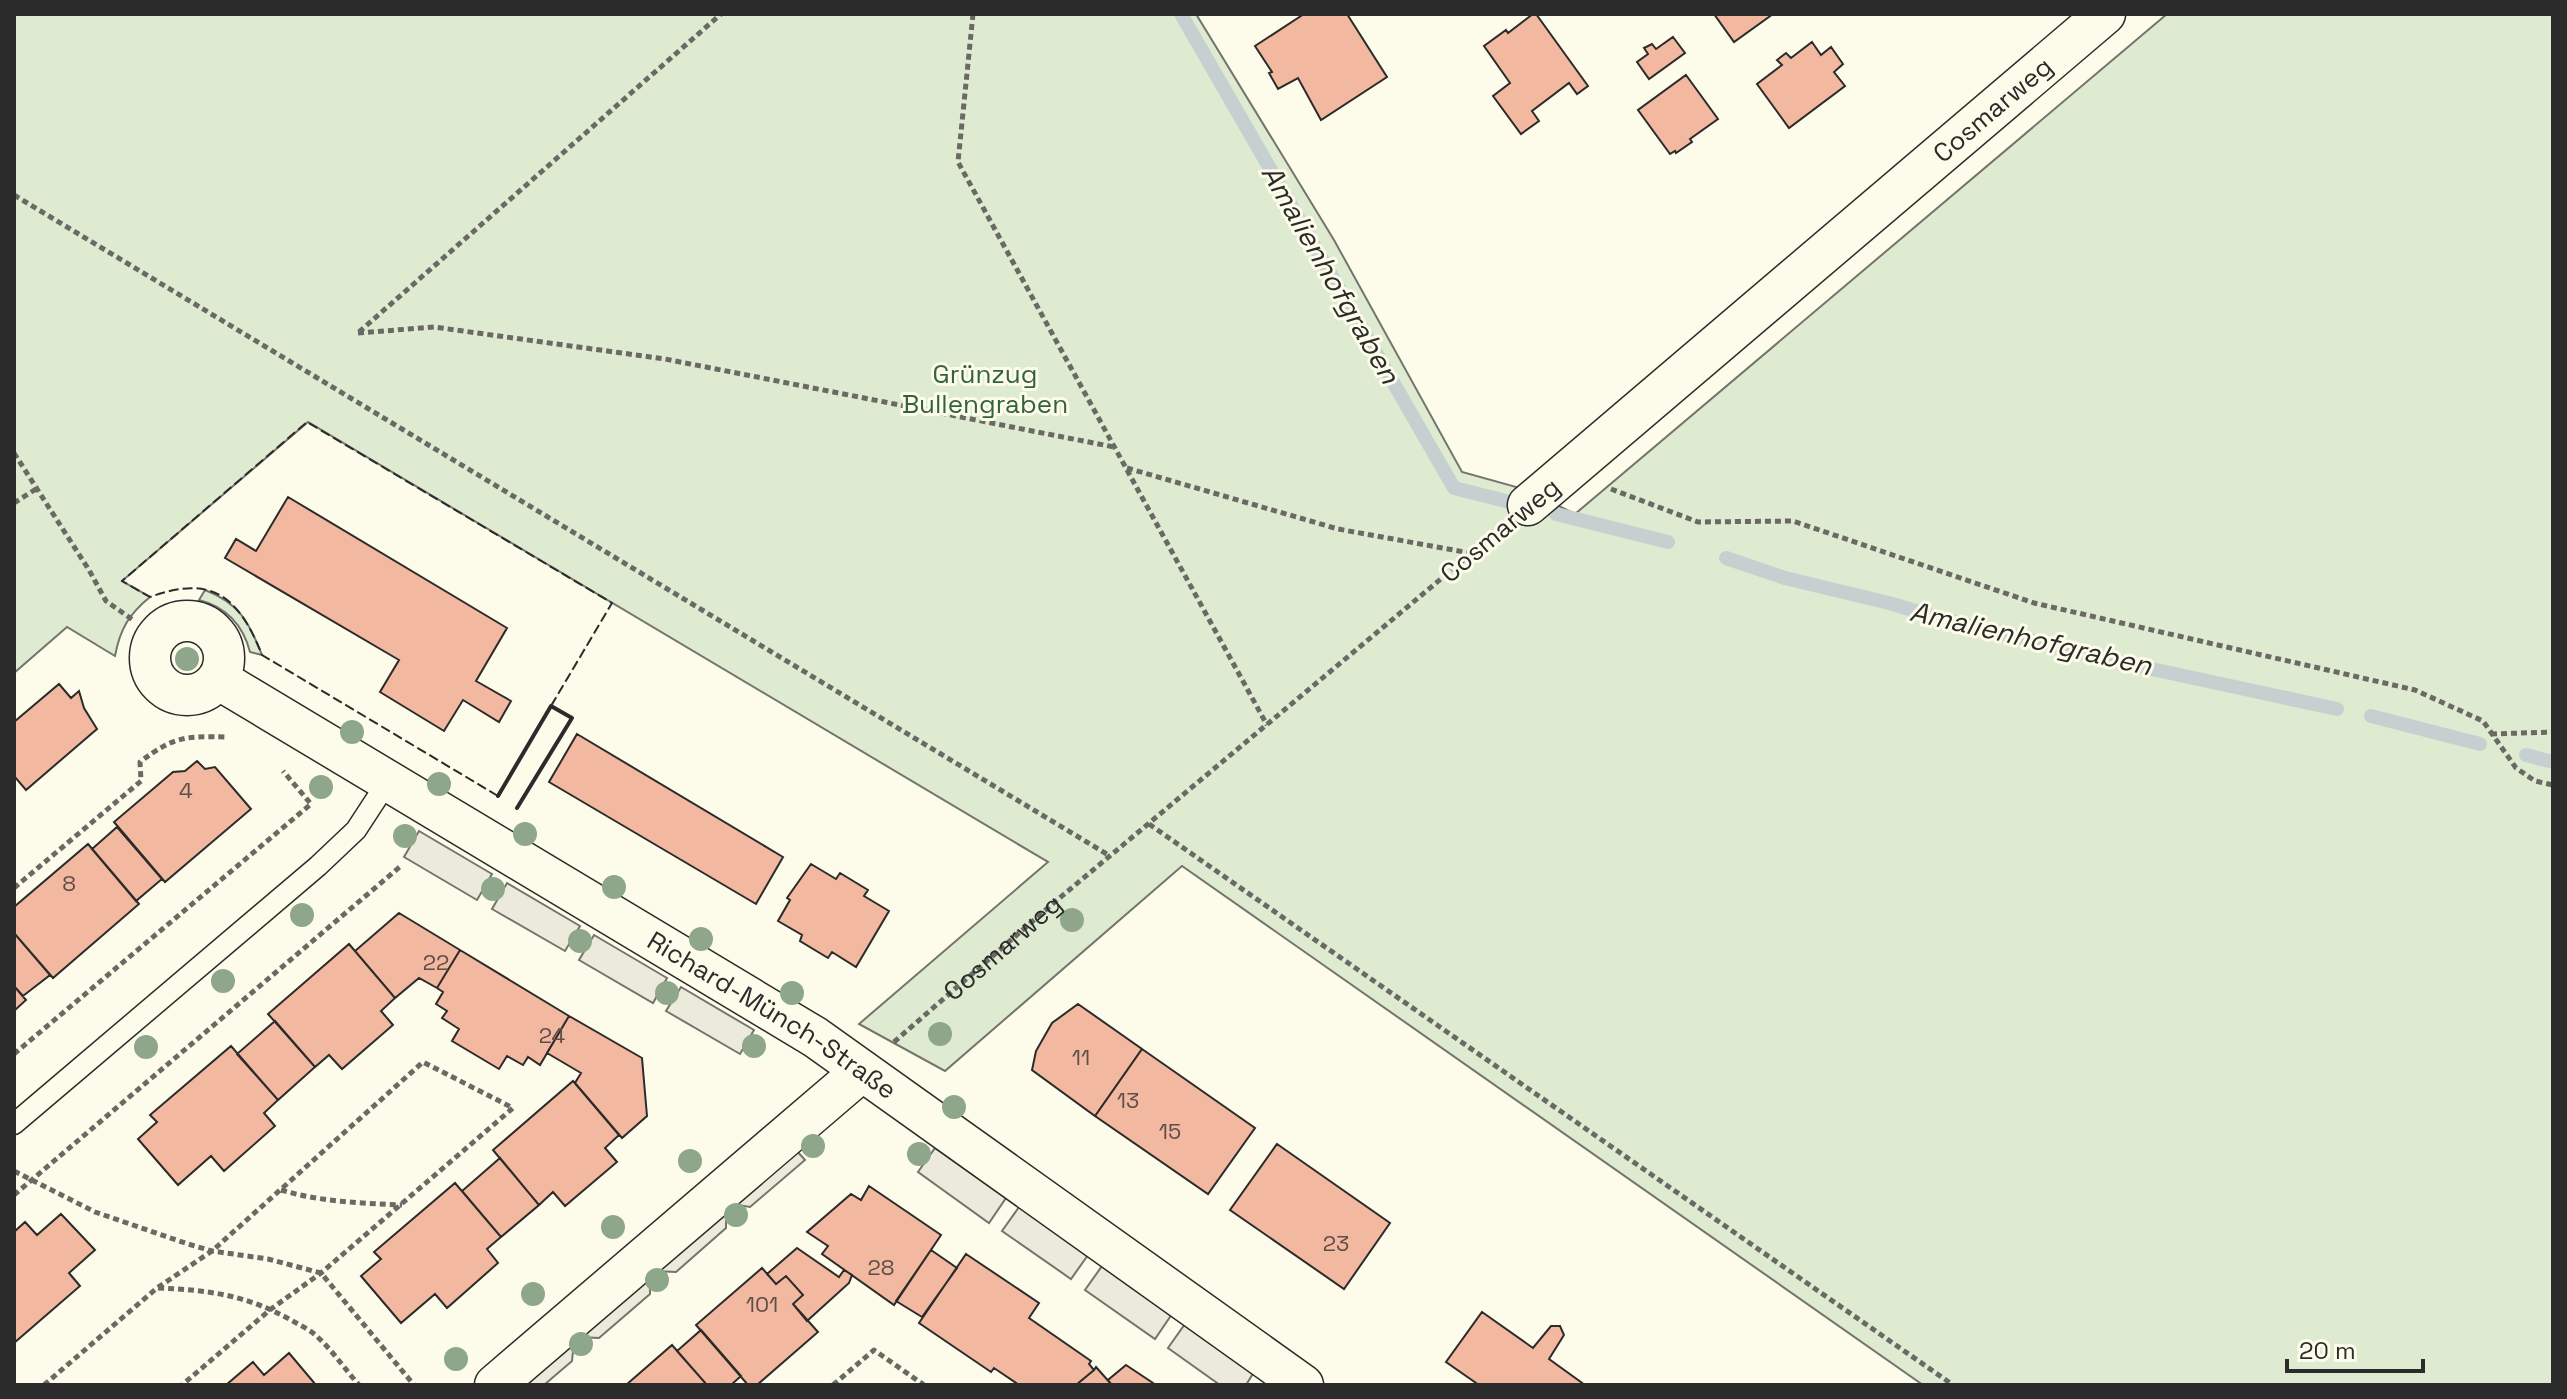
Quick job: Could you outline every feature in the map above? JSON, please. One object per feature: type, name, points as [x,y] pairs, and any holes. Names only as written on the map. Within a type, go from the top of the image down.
[{"type":"street","name":"Cosmarweg","points":[[1528,505],[2105,14]]},
{"type":"street","name":"Richard-Münch-Straße","points":[[218,679],[815,1037],[1303,1385]]},
{"type":"street","points":[[495,1385],[862,1071]]},
{"type":"lane","points":[[14,1124],[318,866],[356,830],[388,781]]},
{"type":"path","points":[[721,14],[358,333],[434,327],[665,359],[1115,447]]},
{"type":"path","points":[[973,14],[958,162],[1267,725]]},
{"type":"path","points":[[14,195],[1110,856]]},
{"type":"path","points":[[14,453],[106,601],[133,620]]},
{"type":"path","points":[[1126,468],[1338,529],[1472,554]]},
{"type":"path","points":[[1568,472],[1698,522],[1793,521],[2034,603],[2415,690],[2483,721],[2516,768],[2535,781],[2553,785]]},
{"type":"path","points":[[14,503],[36,489]]},
{"type":"path","name":"Cosmarweg","points":[[892,1044],[1110,856],[1528,505]]},
{"type":"path","points":[[2491,734],[2553,732]]},
{"type":"path","points":[[14,888],[141,781],[140,762],[163,744],[189,736],[233,737]]},
{"type":"path","points":[[14,1054],[311,804]]},
{"type":"path","points":[[1149,824],[1953,1385]]},
{"type":"path","points":[[14,1195],[402,865]]},
{"type":"path","points":[[44,1385],[157,1288],[212,1251],[423,1062],[513,1108],[321,1273],[271,1309],[182,1385]]},
{"type":"path","points":[[14,1171],[95,1212],[212,1251],[268,1259],[321,1273],[414,1385]]},
{"type":"path","points":[[280,1190],[303,1197],[347,1203],[402,1205]]},
{"type":"path","points":[[157,1288],[200,1289],[247,1299],[271,1309],[313,1333],[359,1385]]},
{"type":"path","points":[[833,1385],[874,1350],[924,1385]]},
{"type":"green space","name":"Grünzug Bullengraben","points":[[14,14],[1196,14],[1334,240],[1462,472],[1527,490],[1575,514],[2167,14],[2553,14],[2553,1385],[1923,1385],[1182,866],[945,1071],[859,1024],[1048,862],[308,422],[122,581],[150,597],[126,623],[115,656],[67,627],[14,673]]},
{"type":"green space","points":[[205,590],[235,608],[262,655],[250,652],[243,633],[232,618],[217,607],[199,600]]},
{"type":"shaded area","points":[[419,831],[492,874],[477,900],[404,857]]},
{"type":"shaded area","points":[[507,883],[580,926],[565,951],[492,909]]},
{"type":"shaded area","points":[[594,935],[667,978],[653,1003],[579,960]]},
{"type":"shaded area","points":[[681,987],[754,1030],[740,1054],[666,1011]]},
{"type":"shaded area","points":[[935,1148],[1006,1198],[989,1223],[918,1172]]},
{"type":"shaded area","points":[[796,1150],[805,1160],[750,1207],[732,1204]]},
{"type":"shaded area","points":[[1019,1207],[1088,1255],[1071,1279],[1002,1231]]},
{"type":"shaded area","points":[[726,1210],[726,1228],[676,1272],[655,1271]]},
{"type":"shaded area","points":[[1102,1266],[1172,1314],[1155,1339],[1085,1290]]},
{"type":"shaded area","points":[[650,1275],[650,1294],[599,1338],[579,1337]]},
{"type":"shaded area","points":[[1185,1324],[1254,1372],[1246,1385],[1220,1385],[1168,1348]]},
{"type":"shaded area","points":[[574,1341],[572,1361],[544,1385],[523,1385]]},
{"type":"building","points":[[1304,14],[1347,14],[1387,77],[1321,120],[1298,78],[1278,89],[1269,73],[1272,72],[1255,46]]},
{"type":"building","points":[[1533,14],[1588,86],[1577,94],[1569,83],[1532,111],[1539,121],[1521,134],[1493,96],[1510,83],[1484,46]]},
{"type":"building","points":[[1714,14],[1773,14],[1734,42]]},
{"type":"building","points":[[1673,37],[1685,53],[1649,79],[1637,62],[1648,54],[1644,48],[1652,44],[1656,49]]},
{"type":"building","points":[[1812,42],[1821,55],[1831,47],[1843,64],[1834,72],[1845,86],[1789,128],[1757,84],[1782,65],[1777,60],[1786,53],[1791,58]]},
{"type":"building","points":[[1686,75],[1718,119],[1690,139],[1692,142],[1670,154],[1638,110]]},
{"type":"building","points":[[288,497],[507,628],[476,681],[511,701],[499,722],[463,700],[444,731],[380,692],[399,660],[225,558],[236,539],[256,551]]},
{"type":"building","points":[[59,684],[71,698],[79,691],[84,708],[97,729],[26,790],[14,776],[14,722]]},
{"type":"building","points":[[577,734],[783,857],[756,904],[549,782]]},
{"type":"building","points":[[197,761],[205,769],[215,767],[251,809],[165,882],[114,822],[173,772],[185,771]]},
{"type":"building","points":[[117,827],[162,879],[136,901],[92,849]]},
{"type":"building","points":[[88,844],[139,904],[53,978],[14,933],[14,907]]},
{"type":"building","points":[[811,864],[836,879],[840,873],[868,890],[864,896],[889,911],[856,967],[832,952],[828,958],[800,941],[802,935],[778,921],[790,900],[787,898]]},
{"type":"building","points":[[399,913],[460,950],[437,988],[419,978],[395,998],[355,951]]},
{"type":"building","points":[[14,933],[50,975],[23,996],[14,986]]},
{"type":"building","points":[[349,944],[395,998],[381,1011],[393,1025],[342,1069],[329,1055],[315,1067],[268,1014]]},
{"type":"building","points":[[460,950],[569,1016],[540,1065],[528,1057],[523,1065],[507,1056],[499,1069],[452,1041],[459,1029],[442,1018],[447,1011],[436,1004],[443,992],[437,988]]},
{"type":"building","points":[[14,986],[26,1000],[14,1011]]},
{"type":"building","points":[[1078,1004],[1142,1049],[1095,1116],[1032,1070],[1036,1051],[1052,1023]]},
{"type":"building","points":[[569,1016],[642,1058],[647,1116],[622,1138],[575,1083],[581,1073],[547,1053]]},
{"type":"building","points":[[275,1021],[315,1067],[278,1100],[237,1054]]},
{"type":"building","points":[[231,1046],[278,1100],[264,1113],[275,1126],[224,1171],[211,1156],[178,1185],[138,1139],[157,1122],[150,1115]]},
{"type":"building","points":[[1142,1049],[1255,1128],[1208,1194],[1095,1116]]},
{"type":"building","points":[[573,1081],[619,1135],[605,1148],[617,1162],[565,1206],[553,1192],[539,1205],[493,1150]]},
{"type":"building","points":[[1277,1144],[1390,1223],[1344,1289],[1230,1210]]},
{"type":"building","points":[[500,1158],[539,1205],[501,1237],[462,1191]]},
{"type":"building","points":[[455,1183],[501,1237],[487,1249],[498,1263],[447,1308],[435,1294],[401,1323],[361,1276],[381,1259],[374,1252]]},
{"type":"building","points":[[869,1186],[941,1235],[894,1305],[822,1254],[828,1246],[807,1232],[851,1194],[861,1200]]},
{"type":"building","points":[[61,1214],[95,1250],[69,1273],[80,1286],[14,1343],[14,1232],[25,1222],[37,1235]]},
{"type":"building","points":[[797,1248],[839,1277],[844,1270],[852,1275],[849,1283],[807,1321],[793,1304],[803,1295],[786,1276],[776,1284],[767,1274]]},
{"type":"building","points":[[931,1250],[957,1268],[922,1317],[896,1301]]},
{"type":"building","points":[[966,1254],[1039,1303],[1029,1318],[1091,1361],[1089,1364],[1094,1370],[1076,1385],[1019,1385],[994,1368],[991,1372],[919,1323]]},
{"type":"building","points":[[762,1268],[776,1284],[786,1276],[803,1295],[793,1304],[818,1332],[757,1385],[748,1385],[696,1325]]},
{"type":"building","points":[[1482,1312],[1533,1348],[1551,1326],[1560,1326],[1564,1335],[1549,1359],[1585,1385],[1479,1385],[1446,1362]]},
{"type":"building","points":[[701,1330],[741,1376],[731,1385],[707,1385],[677,1351]]},
{"type":"building","points":[[672,1345],[707,1385],[626,1385]]},
{"type":"building","points":[[289,1353],[316,1385],[226,1385],[253,1362],[264,1375]]},
{"type":"building","points":[[1126,1365],[1156,1385],[1112,1385],[1108,1380]]},
{"type":"building","points":[[1096,1367],[1112,1385],[1076,1385],[1094,1370]]},
{"type":"waterway","name":"Amalienhofgraben","points":[[1181,14],[1454,488],[1506,501]]},
{"type":"waterway","name":"Amalienhofgraben","points":[[1556,514],[1668,542]]},
{"type":"waterway","name":"Amalienhofgraben","points":[[1726,558],[1785,578],[1936,617],[2124,663],[2337,709]]},
{"type":"waterway","name":"Amalienhofgraben","points":[[2371,716],[2480,744]]},
{"type":"waterway","name":"Amalienhofgraben","points":[[2526,755],[2553,762]]},
{"type":"fence","points":[[498,796],[262,655],[244,618],[221,596],[190,588],[150,597],[122,581],[307,422],[612,603],[551,706]]},
{"type":"wall","points":[[498,796],[551,706],[572,718],[517,808]]}]
